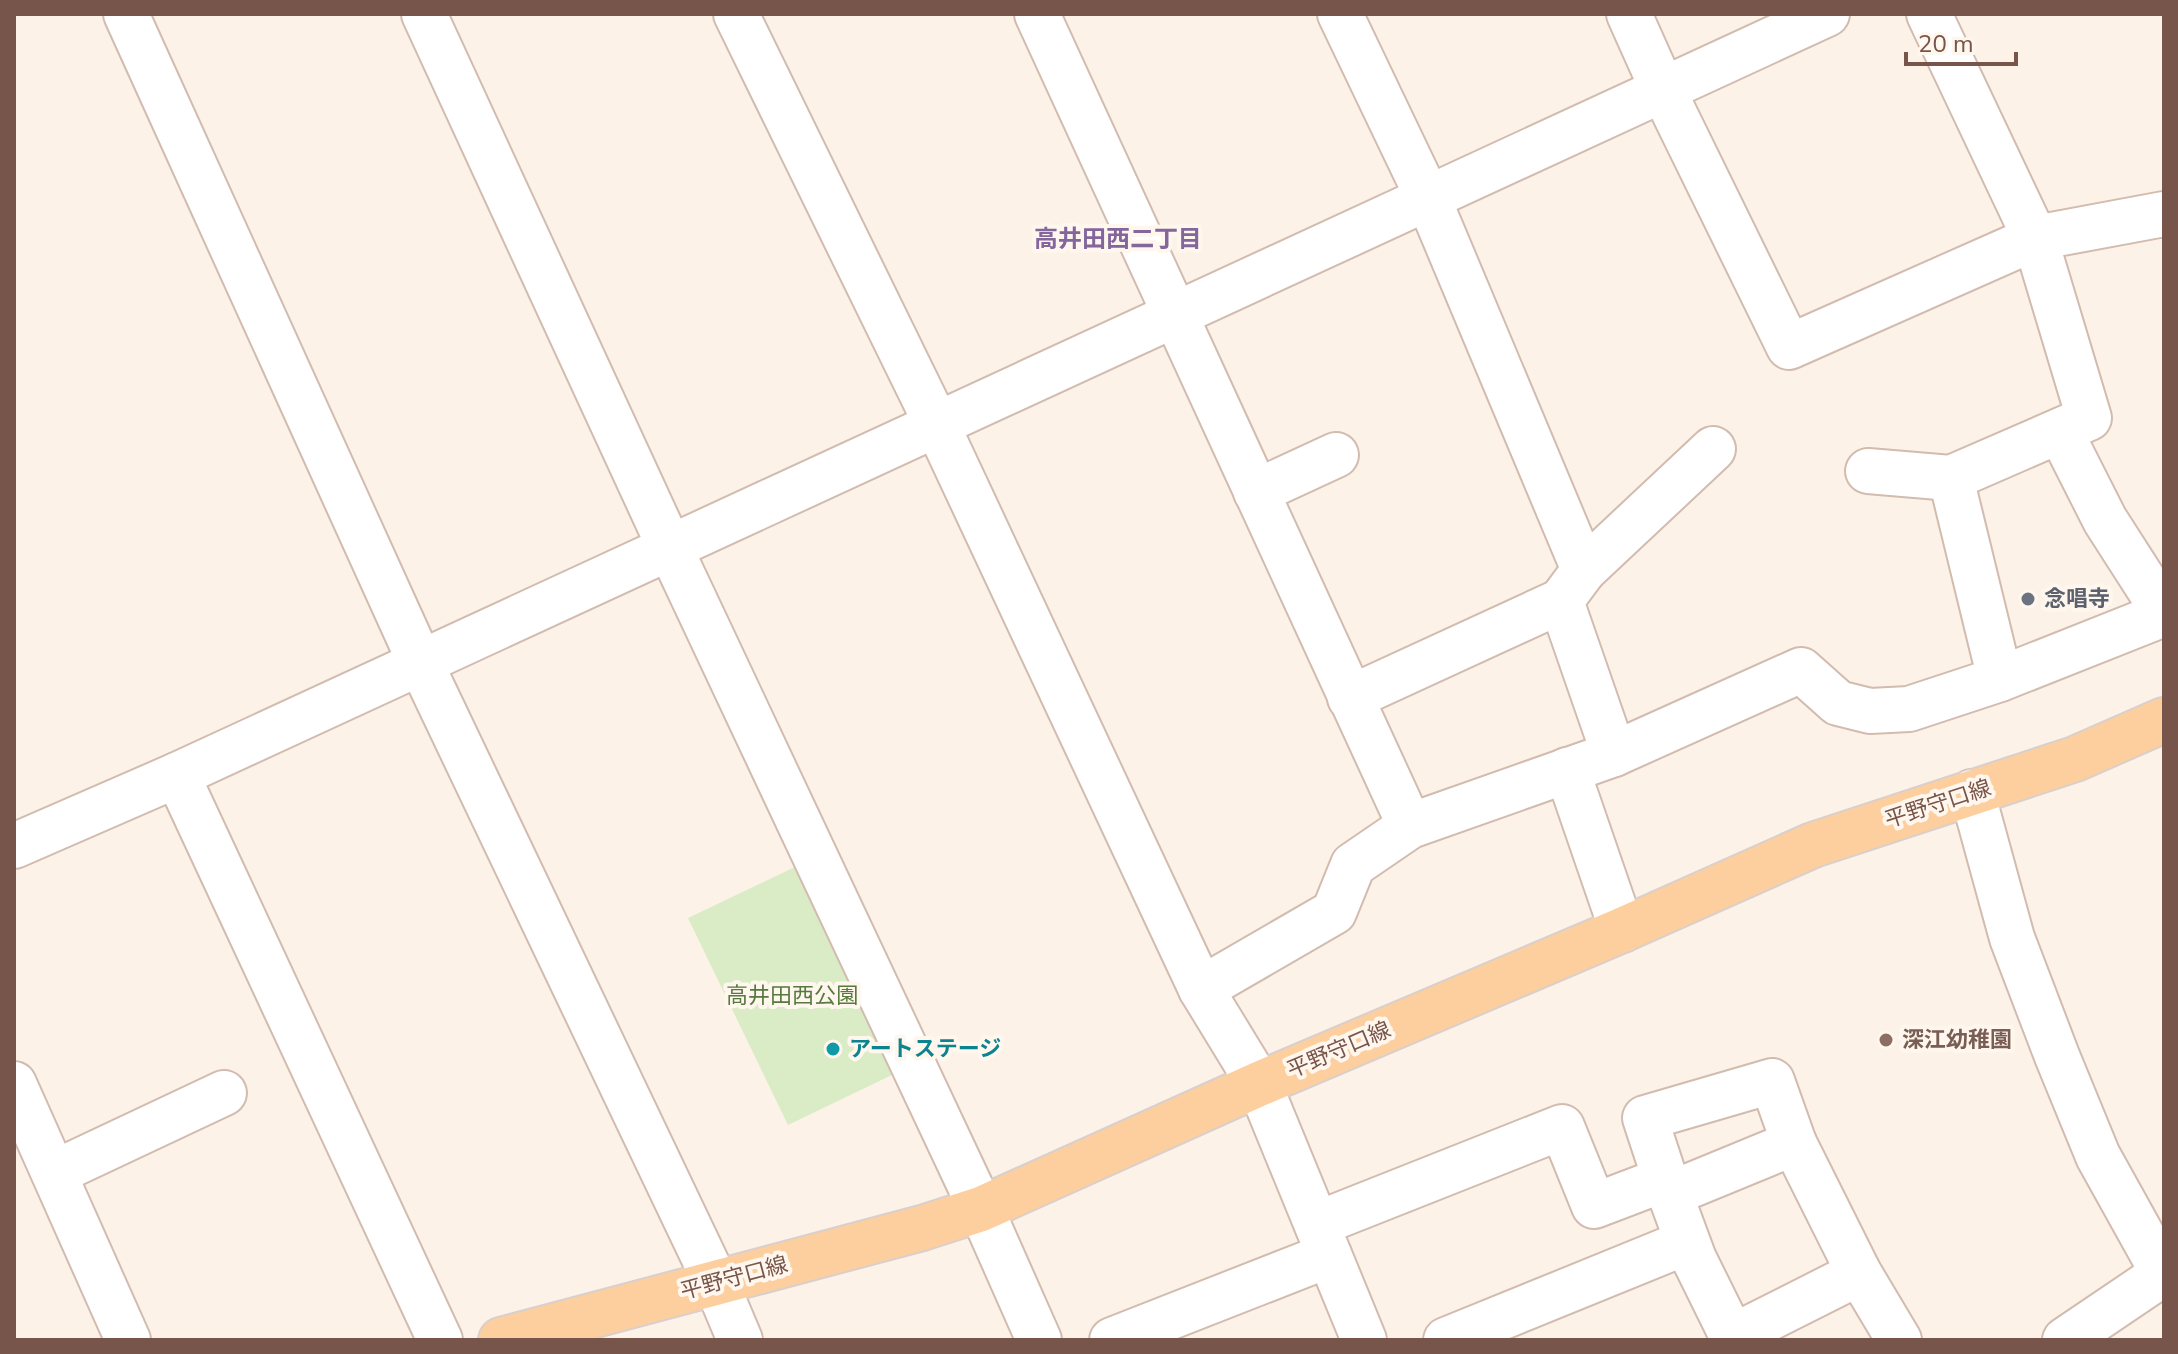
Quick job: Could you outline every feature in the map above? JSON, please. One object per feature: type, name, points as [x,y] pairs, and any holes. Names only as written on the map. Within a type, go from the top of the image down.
[{"type":"main road","name":"平野守口線","points":[[501,1340],[922,1228],[981,1209],[1259,1084],[1813,845],[2075,759],[2164,720]]},
{"type":"street","points":[[126,14],[420,662],[716,1283],[740,1340]]},
{"type":"street","points":[[424,14],[670,548],[981,1209],[1039,1340]]},
{"type":"street","points":[[736,14],[937,425],[1201,989],[1259,1084],[1364,1340]]},
{"type":"street","points":[[1037,14],[1410,826]]},
{"type":"street","points":[[1340,14],[1428,198],[1572,586],[1614,754]]},
{"type":"street","points":[[1629,14],[1789,347],[2035,238],[2164,214]]},
{"type":"street","points":[[14,846],[177,775],[1827,14]]},
{"type":"street","points":[[1868,471],[1951,478],[2089,418],[2035,238],[1929,14]]},
{"type":"street","points":[[1201,989],[1334,912],[1353,865],[1410,826],[1614,754],[1801,670],[1838,703],[1870,711],[1909,709],[2000,679],[2164,613],[2105,520],[2060,431]]},
{"type":"street","points":[[1350,698],[1572,586],[1713,449]]},
{"type":"street","points":[[1256,492],[1336,455]]},
{"type":"street","points":[[1951,478],[2000,679]]},
{"type":"street","points":[[1567,770],[1622,930]]},
{"type":"street","points":[[177,775],[440,1340]]},
{"type":"street","points":[[1972,792],[2012,938],[2057,1056],[2098,1156],[2164,1273],[2065,1340]]},
{"type":"street","points":[[1859,1273],[1733,1339],[1687,1242],[1645,1118],[1772,1081],[1794,1143],[1859,1273],[1899,1340]]},
{"type":"street","points":[[14,1084],[128,1340]]},
{"type":"street","points":[[54,1173],[224,1093]]},
{"type":"street","points":[[1112,1340],[1562,1127],[1594,1206],[1667,1187],[1794,1143]]},
{"type":"street","points":[[1446,1340],[1687,1242]]},
{"type":"green space","name":"高井田西公園","points":[[797,866],[896,1073],[788,1125],[688,918]]},
{"type":"place","name":"念唱寺","points":[[2028,599]]},
{"type":"place","name":"深江幼稚園","points":[[1886,1040]]},
{"type":"place","name":"アートステージ","points":[[833,1049]]},
{"type":"district","name":"高井田西二丁目","points":[[1118,239]]}]
